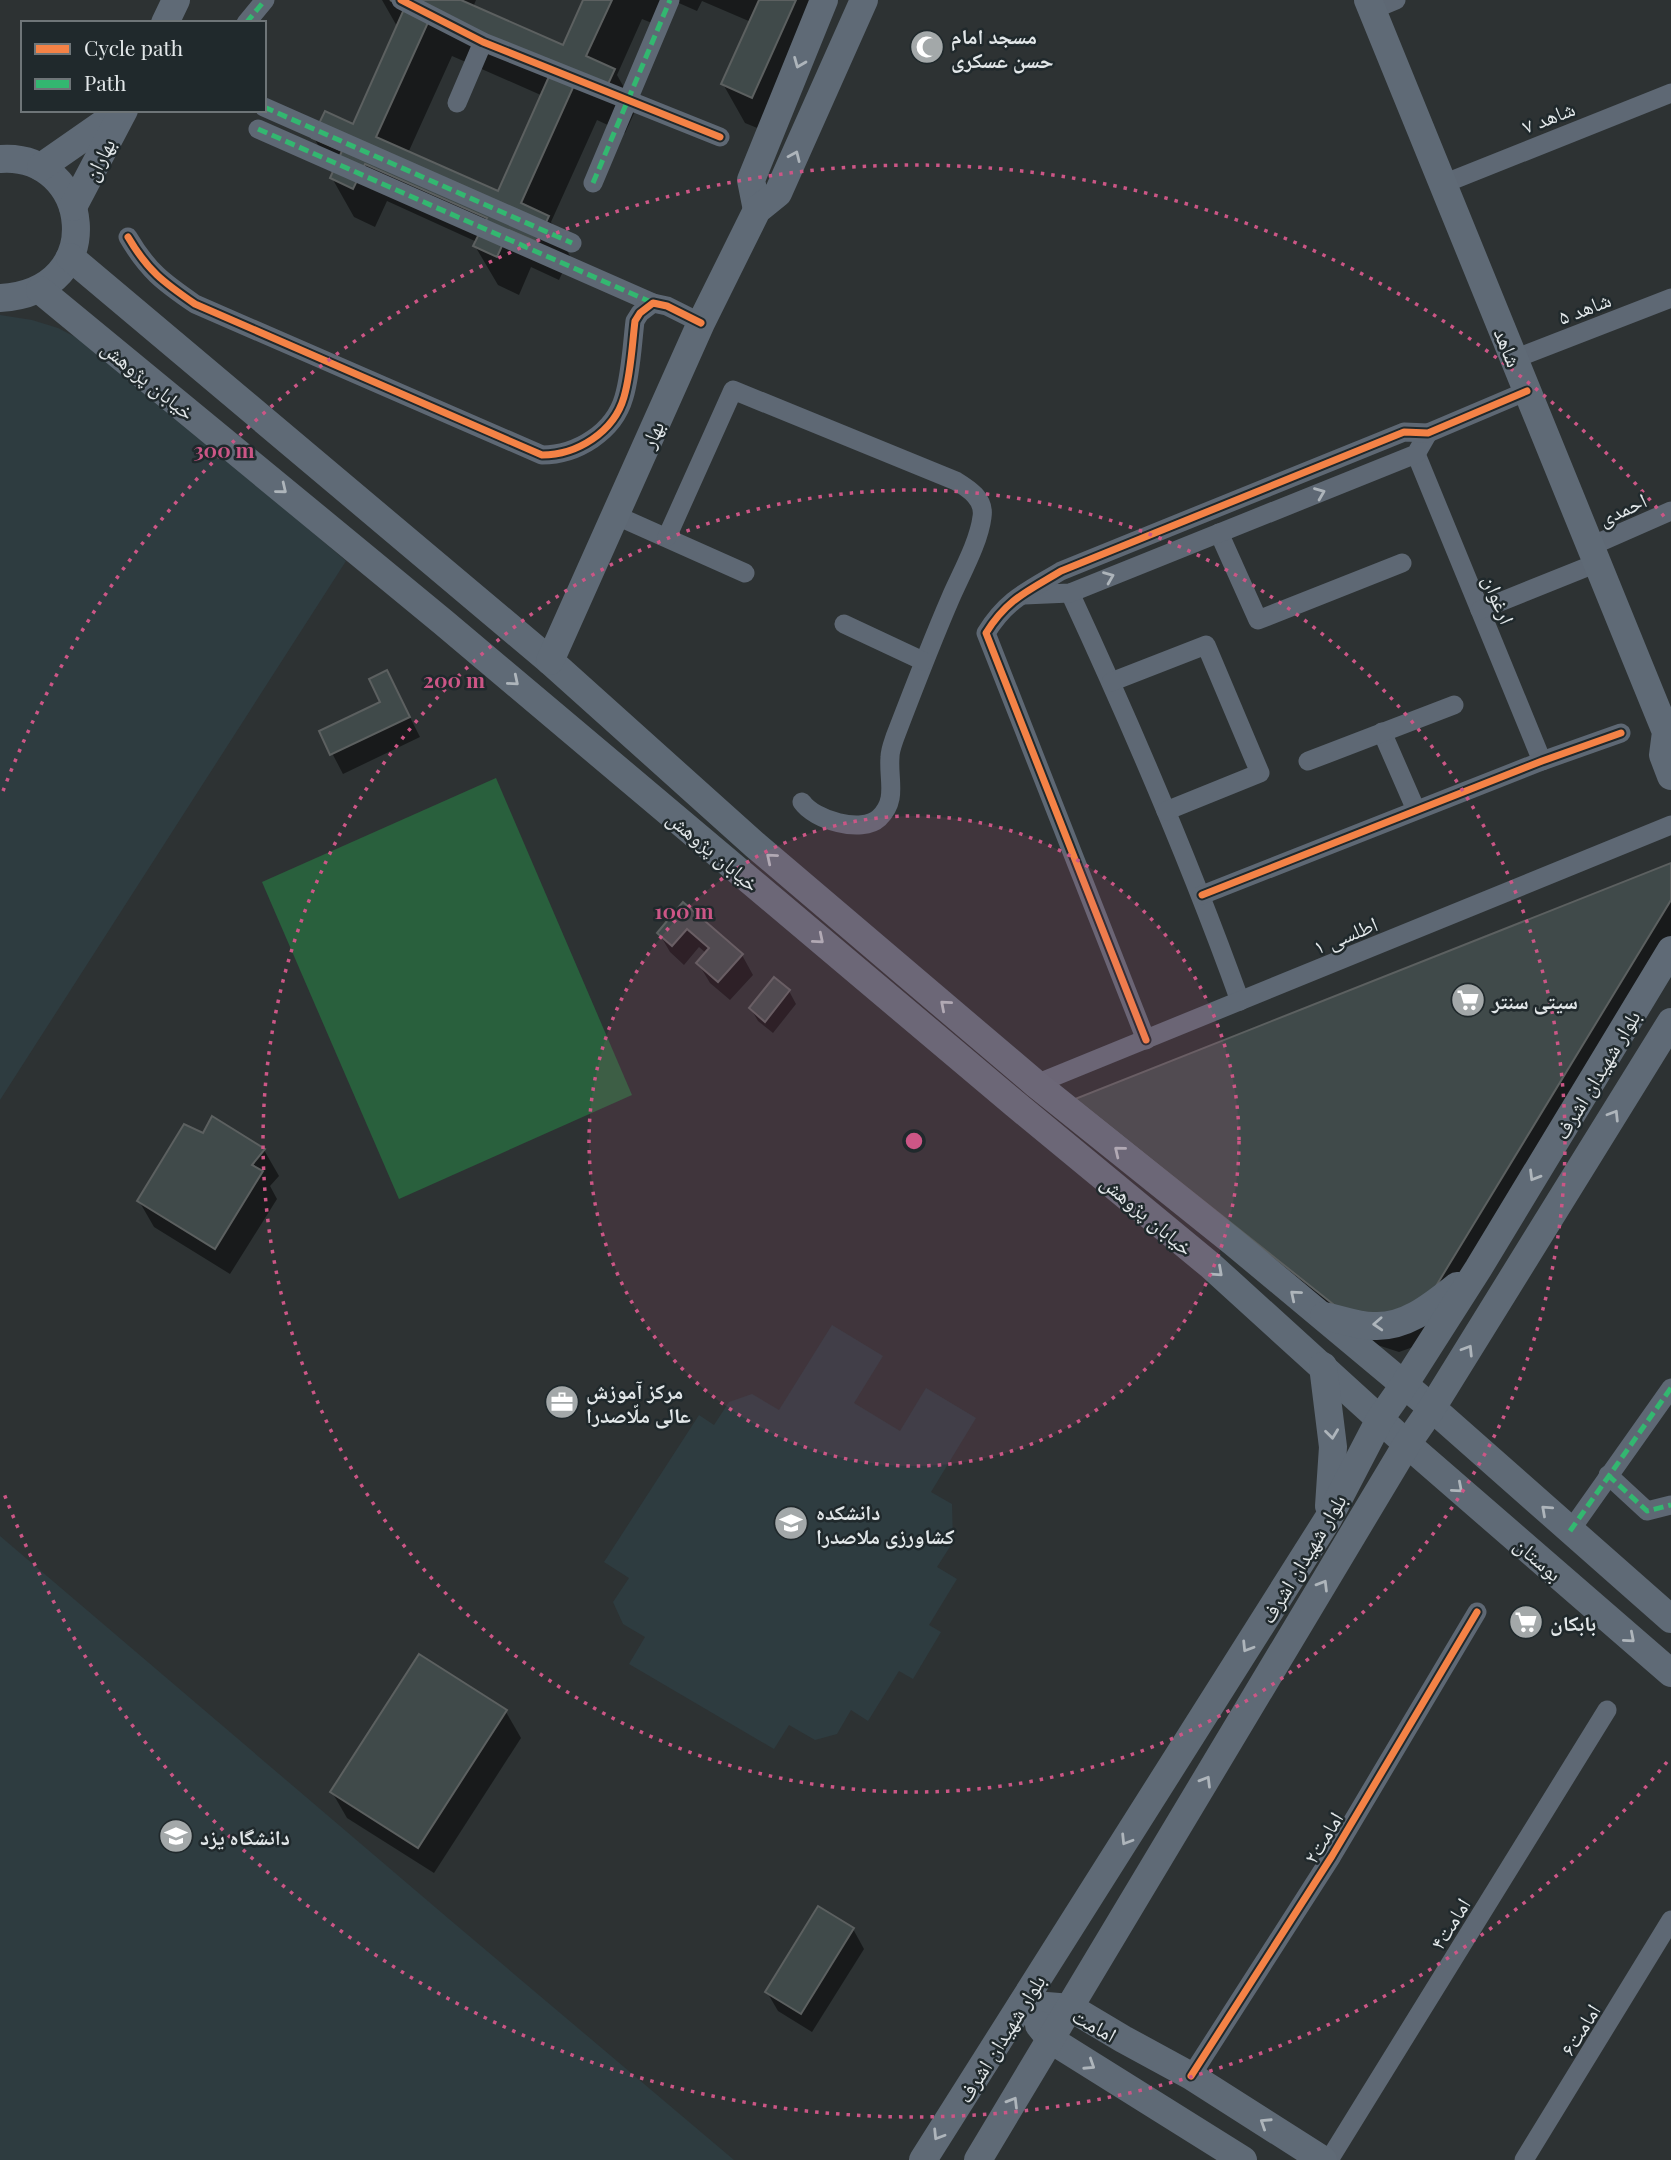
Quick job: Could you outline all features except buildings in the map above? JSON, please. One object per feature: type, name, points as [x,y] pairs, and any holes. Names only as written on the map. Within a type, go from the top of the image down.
[{"type":"main road","points":[[166,21],[176,0]]},
{"type":"main road","points":[[757,210],[751,180],[824,0]]},
{"type":"main road","name":"بهار","points":[[550,661],[701,323],[757,210],[778,192],[867,2]]},
{"type":"main road","name":"شاهد","points":[[1379,3],[1443,184],[1594,555],[1667,725],[1663,755],[1671,776]]},
{"type":"main road","points":[[41,167],[120,112]]},
{"type":"main road","name":"بهاران","points":[[73,207],[122,112]]},
{"type":"main road","points":[[0,159],[26,161],[41,167],[61,185],[73,207],[76,232],[70,257],[58,276],[40,290],[20,297],[0,298]]},
{"type":"main road","name":"خیابان پژوهش","points":[[70,257],[550,661],[755,845],[1036,1084],[1405,1385]]},
{"type":"main road","name":"خیابان پژوهش","points":[[40,290],[454,631],[1004,1095],[1210,1265],[1380,1419]]},
{"type":"main road","name":"بلوار شهیدان اشرف","points":[[923,2160],[1328,1519],[1380,1419],[1405,1385],[1478,1269],[1671,950]]},
{"type":"main road","name":"بلوار شهیدان اشرف","points":[[978,2160],[1407,1444],[1432,1408],[1671,1022]]},
{"type":"main road","points":[[1320,1315],[1374,1326],[1400,1322],[1429,1309],[1478,1269]]},
{"type":"main road","points":[[1323,1366],[1333,1447],[1328,1519]]},
{"type":"main road","name":"بوستان","points":[[1405,1385],[1671,1619]]},
{"type":"main road","name":"بوستان","points":[[1380,1419],[1671,1673]]},
{"type":"main road","points":[[1579,1593],[1603,1560]]},
{"type":"main road","name":"امامت","points":[[1022,2004],[1071,2008],[1191,2076],[1323,2160]]},
{"type":"main road","name":"امامت","points":[[1022,2004],[1051,2040],[1243,2160]]},
{"type":"street","points":[[248,21],[265,0]]},
{"type":"street","points":[[401,0],[483,42],[720,137]]},
{"type":"street","points":[[593,183],[670,0]]},
{"type":"street","points":[[457,103],[483,42]]},
{"type":"street","name":"شاهد ۷","points":[[1443,184],[1671,93]]},
{"type":"street","points":[[266,108],[572,243]]},
{"type":"street","points":[[258,130],[701,323]]},
{"type":"street","points":[[128,237],[142,261],[158,278],[195,304],[542,455],[556,455],[580,446],[605,429],[617,414],[624,397],[635,321],[640,313],[653,303]]},
{"type":"street","name":"شاهد ۵","points":[[1514,359],[1671,298]]},
{"type":"street","points":[[667,537],[733,390],[956,481],[977,496],[983,516],[976,538],[923,661],[891,749],[892,790],[887,806],[878,819],[862,827],[809,810],[802,802]]},
{"type":"street","points":[[1146,1040],[986,633],[999,612],[1019,596],[1060,571],[1404,432],[1428,433],[1527,391]]},
{"type":"street","points":[[1019,596],[1070,593],[1416,454],[1428,433]]},
{"type":"street","name":"ارغوان","points":[[1416,454],[1542,761]]},
{"type":"street","name":"احمدی","points":[[1480,610],[1594,555],[1671,511]]},
{"type":"street","points":[[615,515],[745,573]]},
{"type":"street","points":[[1219,533],[1258,620],[1402,563]]},
{"type":"street","points":[[1070,593],[1202,895],[1240,1001]]},
{"type":"street","points":[[844,624],[923,661]]},
{"type":"street","points":[[1111,682],[1206,645],[1259,773],[1166,811]]},
{"type":"street","points":[[1308,761],[1454,705]]},
{"type":"street","points":[[1382,732],[1416,810]]},
{"type":"street","points":[[1202,895],[1542,761],[1621,733]]},
{"type":"street","name":"اطلسی ۱","points":[[1036,1084],[1671,825]]},
{"type":"street","points":[[1570,1531],[1671,1388]]},
{"type":"street","points":[[1608,1475],[1647,1511],[1671,1505]]},
{"type":"street","name":"امامت۲","points":[[1191,2076],[1332,1856],[1477,1612]]},
{"type":"street","name":"امامت۴","points":[[1329,2160],[1607,1710]]},
{"type":"street","name":"امامت۶","points":[[1524,2160],[1671,1920]]},
{"type":"shaded area","points":[[0,315],[32,320],[58,328],[83,341],[205,440],[346,561],[0,1100]]},
{"type":"shaded area","name":"دانشکده کشاورزی ملاصدرا","points":[[832,1325],[883,1356],[854,1403],[900,1431],[926,1388],[976,1418],[931,1492],[952,1504],[953,1542],[937,1567],[957,1579],[929,1625],[941,1632],[913,1679],[899,1671],[868,1721],[851,1710],[837,1734],[815,1740],[789,1725],[774,1749],[629,1664],[645,1637],[623,1624],[613,1602],[629,1578],[604,1562],[699,1415],[714,1425],[729,1402],[752,1394],[779,1410]]},
{"type":"shaded area","name":"دانشگاه یزد","points":[[0,1536],[449,1919],[734,2160],[0,2160]]},
{"type":"green space","points":[[496,778],[632,1095],[399,1199],[262,882]]},
{"type":"marked path","points":[[248,21],[265,0]]},
{"type":"marked path","points":[[593,183],[670,0]]},
{"type":"marked path","points":[[266,108],[572,243]]},
{"type":"marked path","points":[[258,129],[653,303]]},
{"type":"marked path","points":[[1570,1531],[1671,1388]]},
{"type":"marked path","points":[[1608,1475],[1647,1511],[1671,1505]]},
{"type":"cycle path","points":[[401,0],[483,42],[720,137]]},
{"type":"cycle path","points":[[128,237],[142,259],[157,275],[195,304],[542,455],[581,446],[603,431],[612,421],[624,397],[635,321],[640,313],[653,303],[667,306],[701,323]]},
{"type":"cycle path","points":[[1146,1040],[986,633],[1010,604],[1061,571],[1404,432],[1428,433],[1527,391]]},
{"type":"cycle path","points":[[1202,895],[1542,761],[1621,733]]},
{"type":"cycle path","points":[[1191,2076],[1332,1856],[1477,1612]]},
{"type":"place","name":"مسجد امام حسن عسکری","points":[[927,47]]},
{"type":"place","name":"سیتی سنتر","points":[[1468,1000]]},
{"type":"place","name":"مرکز آموزش عالی ملّاصدرا","points":[[562,1402]]},
{"type":"place","name":"دانشکده کشاورزی ملاصدرا","points":[[791,1523]]},
{"type":"place","name":"بابکان","points":[[1526,1622]]},
{"type":"place","name":"دانشگاه یزد","points":[[176,1836]]}]
